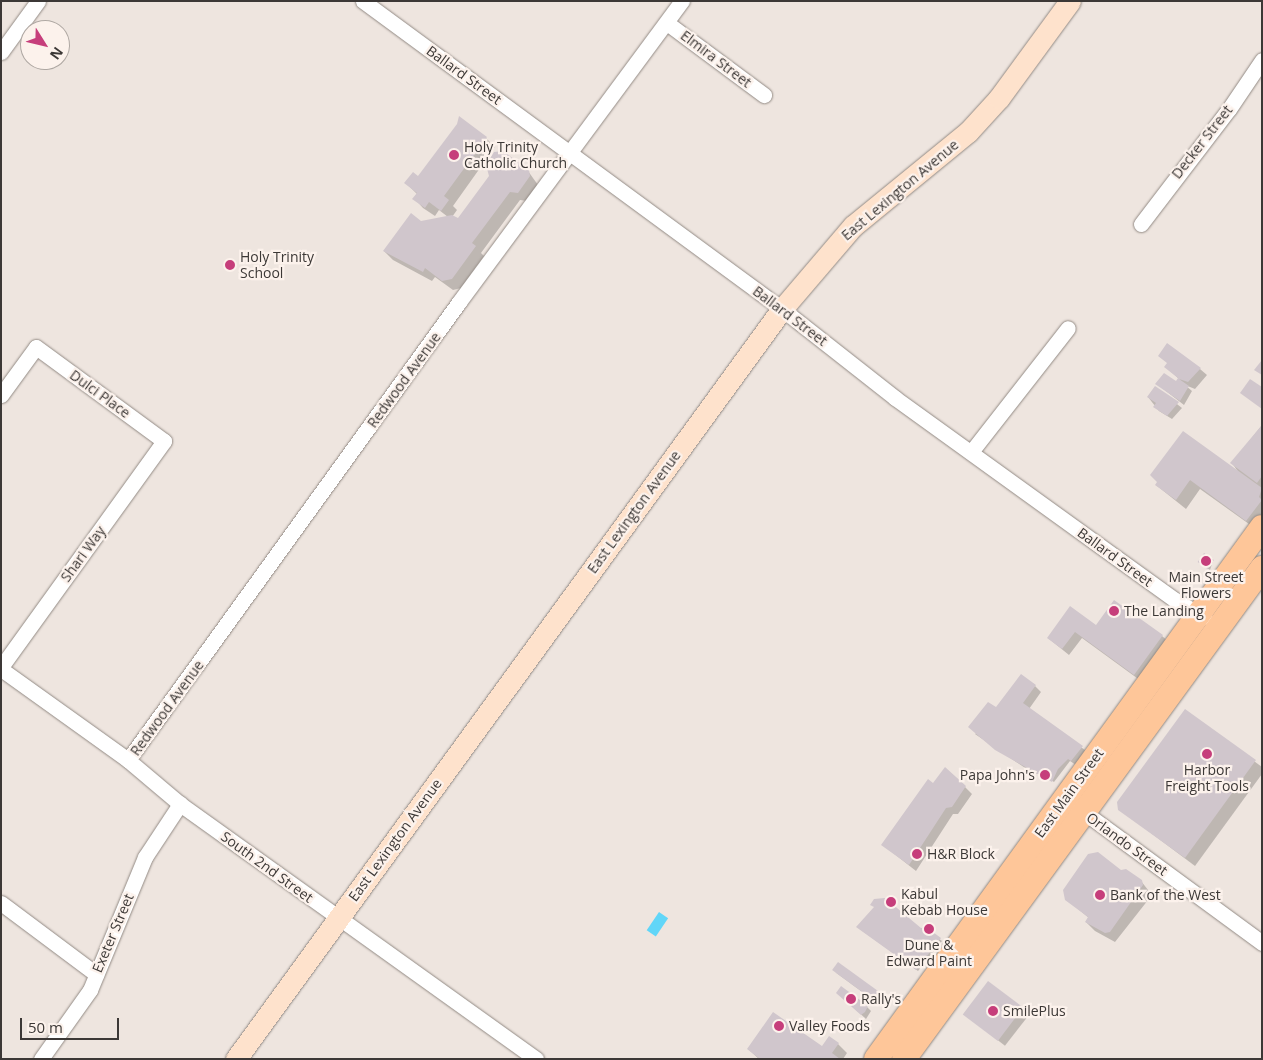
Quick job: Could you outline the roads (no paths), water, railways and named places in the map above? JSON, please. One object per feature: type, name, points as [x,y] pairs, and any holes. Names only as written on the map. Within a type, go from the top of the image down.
[{"type":"main road","name":"East Main Street","points":[[876,1059],[930,1003],[1085,813],[1209,620],[1262,527]]},
{"type":"main road","name":"East Main Street","points":[[904,1059],[930,1003],[1065,799],[1209,620],[1262,568]]},
{"type":"street","points":[[1,52],[38,1]]},
{"type":"street","name":"Ballard Street","points":[[363,1],[782,309],[971,452],[1175,600],[1209,620]]},
{"type":"street","name":"Redwood Avenue","points":[[128,760],[682,1]]},
{"type":"street","name":"East Lexington Avenue","points":[[236,1059],[782,309],[853,226],[968,132],[999,98],[1070,1]]},
{"type":"street","name":"Elmira Street","points":[[667,23],[764,95]]},
{"type":"street","name":"Decker Street","points":[[1141,224],[1229,109],[1262,60]]},
{"type":"street","points":[[971,452],[1068,328]]},
{"type":"street","name":"Dulci Place","points":[[1,395],[36,347],[164,441]]},
{"type":"street","name":"Shari Way","points":[[1,668],[164,441]]},
{"type":"street","name":"South 2nd Street","points":[[1,668],[128,760],[180,804],[536,1059]]},
{"type":"street","name":"Orlando Street","points":[[1065,799],[1262,942]]},
{"type":"street","name":"Exeter Street","points":[[41,1059],[90,990],[145,857],[180,804]]},
{"type":"street","points":[[1,903],[96,974]]},
{"type":"water","points":[[659,912],[668,918],[656,936],[647,930]]},
{"type":"place","name":"Holy Trinity Catholic Church","points":[[454,155]]},
{"type":"place","name":"Holy Trinity School","points":[[230,265]]},
{"type":"place","name":"Main Street Flowers","points":[[1206,561]]},
{"type":"place","name":"The Landing","points":[[1114,611]]},
{"type":"place","name":"Harbor Freight Tools","points":[[1207,754]]},
{"type":"place","name":"Papa John's","points":[[1045,775]]},
{"type":"place","name":"H&R Block","points":[[917,854]]},
{"type":"place","name":"Bank of the West","points":[[1100,895]]},
{"type":"place","name":"Kabul Kebab House","points":[[891,902]]},
{"type":"place","name":"Dune & Edward Paint","points":[[929,929]]},
{"type":"place","name":"Rally's","points":[[851,999]]},
{"type":"place","name":"SmilePlus","points":[[993,1011]]},
{"type":"place","name":"Valley Foods","points":[[779,1026]]}]
